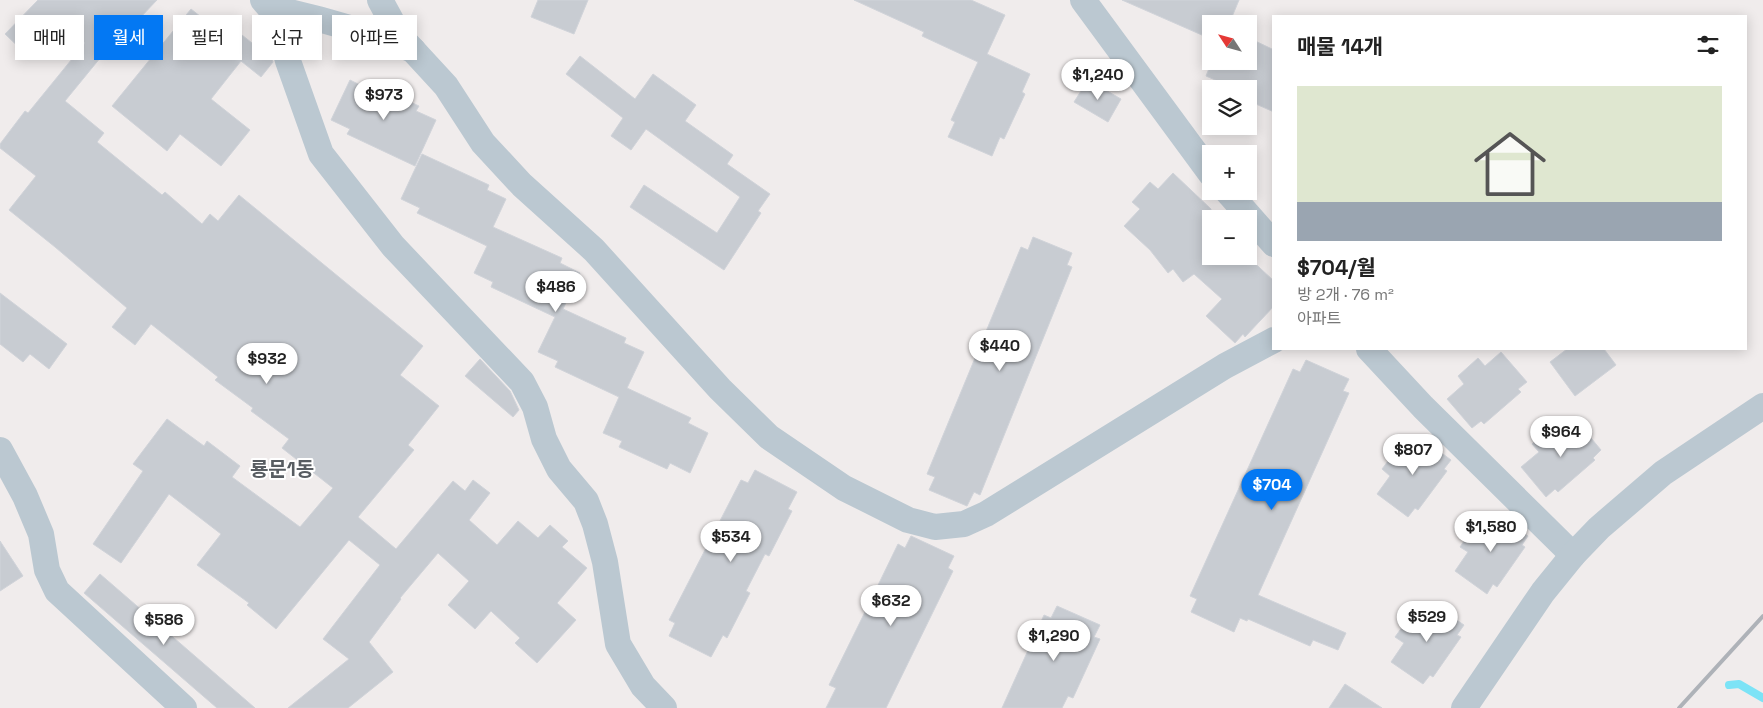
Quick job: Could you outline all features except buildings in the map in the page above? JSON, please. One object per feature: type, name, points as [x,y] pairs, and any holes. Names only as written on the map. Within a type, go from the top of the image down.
[{"type":"street","points":[[380,0],[388,15]]},
{"type":"street","points":[[1083,0],[1202,162]]},
{"type":"street","points":[[272,3],[332,22]]},
{"type":"street","points":[[272,3],[288,61],[321,154],[393,246],[522,382],[535,407],[544,439],[559,469],[586,501],[596,524],[605,562],[618,644],[643,686],[664,708]]},
{"type":"street","points":[[417,53],[446,86],[483,143],[522,185],[562,219],[594,250],[720,389],[769,437],[844,488],[908,520],[935,527],[964,524],[986,514],[1225,366],[1272,341]]},
{"type":"street","points":[[1235,200],[1272,242]]},
{"type":"street","points":[[1370,350],[1423,406],[1573,555]]},
{"type":"street","points":[[1464,708],[1543,592],[1573,555],[1599,528],[1663,473],[1763,406]]},
{"type":"street","points":[[0,450],[26,496],[41,534],[47,570],[57,591],[184,708]]},
{"type":"waterway","points":[[1729,685],[1739,684],[1763,698]]},
{"type":"railway","points":[[1679,708],[1763,616]]},
{"type":"district","name":"룡문1동","points":[[282,469]]}]
